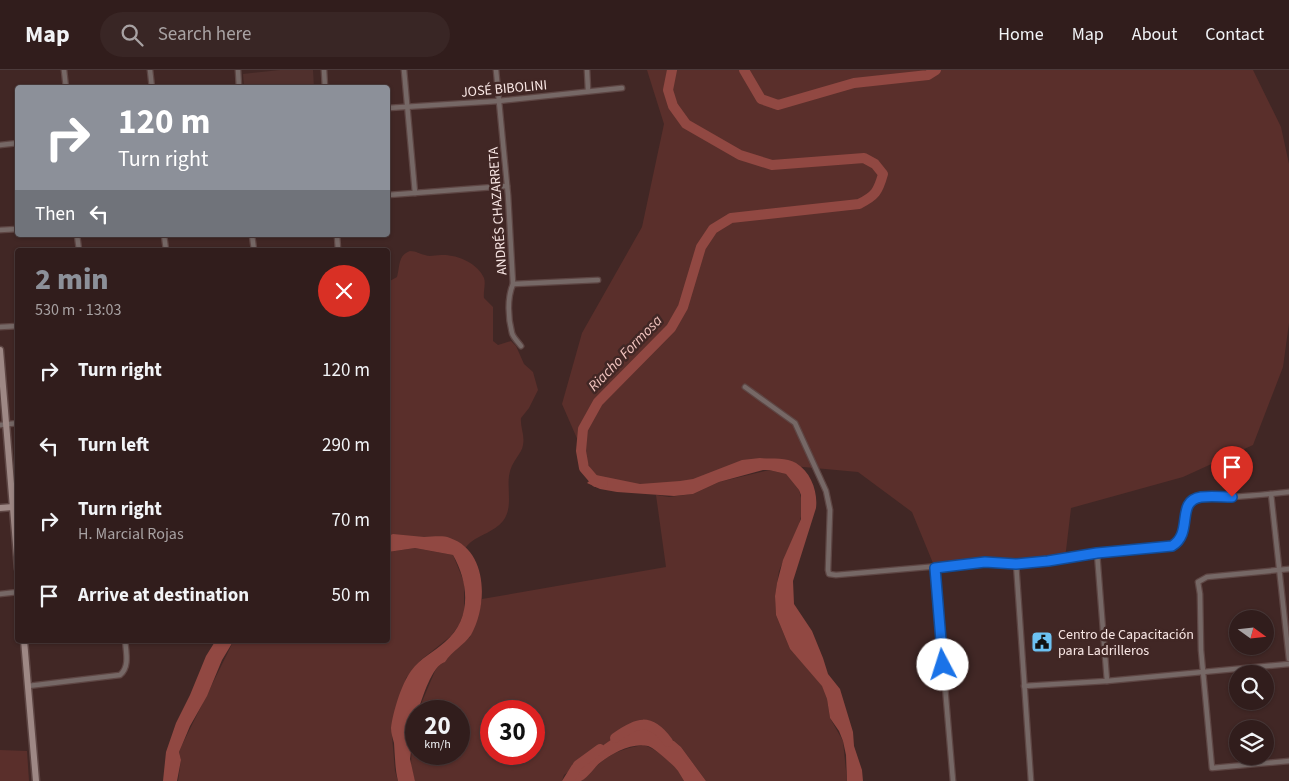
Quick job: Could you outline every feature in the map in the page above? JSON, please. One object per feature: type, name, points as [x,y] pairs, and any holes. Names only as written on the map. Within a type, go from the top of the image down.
[{"type":"main road","points":[[0,350],[3,424],[15,507],[0,508]]},
{"type":"main road","points":[[24,643],[36,781]]},
{"type":"street","points":[[64,70],[66,85]]},
{"type":"street","points":[[150,70],[152,85]]},
{"type":"street","points":[[238,70],[239,85]]},
{"type":"street","points":[[324,70],[326,85]]},
{"type":"street","points":[[404,70],[415,193]]},
{"type":"street","name":"ANDRÉS CHAZARRETA","points":[[496,70],[507,186],[513,284],[508,302],[512,334],[521,346]]},
{"type":"street","points":[[587,70],[588,90]]},
{"type":"street","name":"JOSÉ BIBOLINI","points":[[390,108],[622,88]]},
{"type":"street","points":[[0,145],[15,143]]},
{"type":"street","points":[[390,195],[507,186]]},
{"type":"street","points":[[0,230],[15,229]]},
{"type":"street","points":[[513,284],[598,280]]},
{"type":"street","points":[[0,327],[15,326]]},
{"type":"street","points":[[745,388],[795,423],[826,491],[830,510],[828,570],[829,574],[836,576],[985,562],[1016,564],[1065,559],[1097,553],[1172,546],[1178,543],[1182,537],[1188,504],[1193,500],[1200,497],[1289,492]]},
{"type":"street","points":[[1271,494],[1289,659]]},
{"type":"street","points":[[1097,553],[1107,681]]},
{"type":"street","points":[[1016,564],[1031,781]]},
{"type":"street","points":[[935,568],[953,781]]},
{"type":"street","points":[[1289,569],[1207,577],[1198,582],[1203,672],[1212,768],[1289,761]]},
{"type":"street","points":[[0,594],[15,592]]},
{"type":"street","points":[[28,686],[120,675],[125,671],[125,643]]},
{"type":"street","points":[[1024,686],[1107,681],[1289,664]]},
{"type":"shaded area","points":[[280,70],[313,70],[314,85],[244,85],[243,74]]},
{"type":"shaded area","points":[[647,70],[1253,70],[1281,127],[1289,164],[1289,323],[1283,367],[1253,445],[1183,477],[1071,508],[1065,559],[985,562],[935,568],[912,512],[858,472],[771,464],[680,487],[596,482],[562,404],[582,333],[642,227],[664,124]]},
{"type":"shaded area","points":[[414,251],[429,256],[453,256],[466,260],[477,268],[484,278],[484,298],[493,307],[493,341],[498,345],[511,341],[516,346],[524,364],[533,372],[538,390],[529,408],[521,418],[523,445],[510,471],[509,505],[506,516],[499,525],[471,542],[460,554],[390,544],[390,281],[397,277],[401,258],[406,253]]},
{"type":"shaded area","points":[[760,458],[783,459],[796,463],[806,472],[815,489],[816,508],[793,581],[794,604],[812,631],[828,674],[840,689],[853,732],[854,746],[862,770],[863,781],[847,781],[846,755],[843,741],[830,718],[827,699],[822,686],[790,649],[776,615],[775,596],[777,583],[783,560],[801,519],[801,495],[786,474],[763,470],[719,482],[693,494],[674,496],[617,492],[600,489],[587,483],[596,475],[640,484],[680,481],[693,479],[742,460]]},
{"type":"shaded area","points":[[769,470],[786,474],[799,490],[802,513],[779,571],[775,596],[776,615],[790,649],[822,685],[827,699],[830,718],[843,741],[847,781],[706,781],[681,747],[674,741],[666,739],[648,724],[631,726],[564,775],[562,781],[415,781],[411,765],[470,765],[470,700],[423,700],[440,663],[470,637],[482,599],[666,567],[656,495],[669,497],[693,494],[719,482]]},
{"type":"shaded area","points":[[393,534],[450,538],[463,545],[472,554],[478,566],[481,580],[482,595],[480,609],[477,623],[471,635],[436,669],[422,700],[405,700],[405,765],[411,765],[415,781],[398,781],[391,730],[394,714],[401,691],[411,671],[445,642],[460,623],[464,612],[465,589],[453,555],[415,548],[390,552],[390,535]]},
{"type":"shaded area","points":[[415,548],[453,555],[464,582],[464,612],[459,625],[451,636],[421,660],[406,678],[392,736],[395,771],[398,781],[178,781],[181,760],[179,752],[233,643],[390,643],[390,552]]},
{"type":"shaded area","points":[[214,643],[232,643],[222,660],[207,696],[190,726],[179,752],[181,760],[177,781],[163,781],[166,752],[176,723],[206,656]]},
{"type":"shaded area","points":[[631,726],[656,729],[666,739],[674,741],[681,747],[706,781],[684,781],[676,769],[664,757],[651,747],[642,745],[629,747],[611,755],[598,764],[581,781],[562,781],[572,765],[578,765]]},
{"type":"shaded area","points":[[643,745],[656,751],[671,763],[678,770],[684,781],[581,781],[608,757],[623,750]]},
{"type":"shaded area","points":[[0,750],[27,751],[29,781],[0,781]]},
{"type":"waterway","name":"Riacho Formosa","points":[[603,483],[596,482],[584,468],[581,451],[583,429],[598,402],[671,328],[683,307],[701,247],[713,229],[731,218],[859,204],[875,193],[883,174],[875,164],[864,158],[772,165],[740,155],[686,124],[673,106],[668,90],[672,70]]},
{"type":"waterway","name":"Riacho Formosa","points":[[744,70],[761,99],[778,105],[854,83],[928,75],[936,70]]},
{"type":"waterway","name":"Riacho Formosa","points":[[615,738],[630,728],[643,725],[655,729],[668,742]]},
{"type":"waterway","name":"Riacho Formosa","points":[[569,781],[578,765],[600,749]]},
{"type":"place","name":"Centro de Capacitación para Ladrilleros","points":[[1042,642]]},
{"type":"route","points":[[943,665],[935,568],[985,562],[1016,564],[1065,559],[1097,553],[1172,546],[1178,543],[1182,537],[1188,504],[1200,497],[1232,497]]}]
